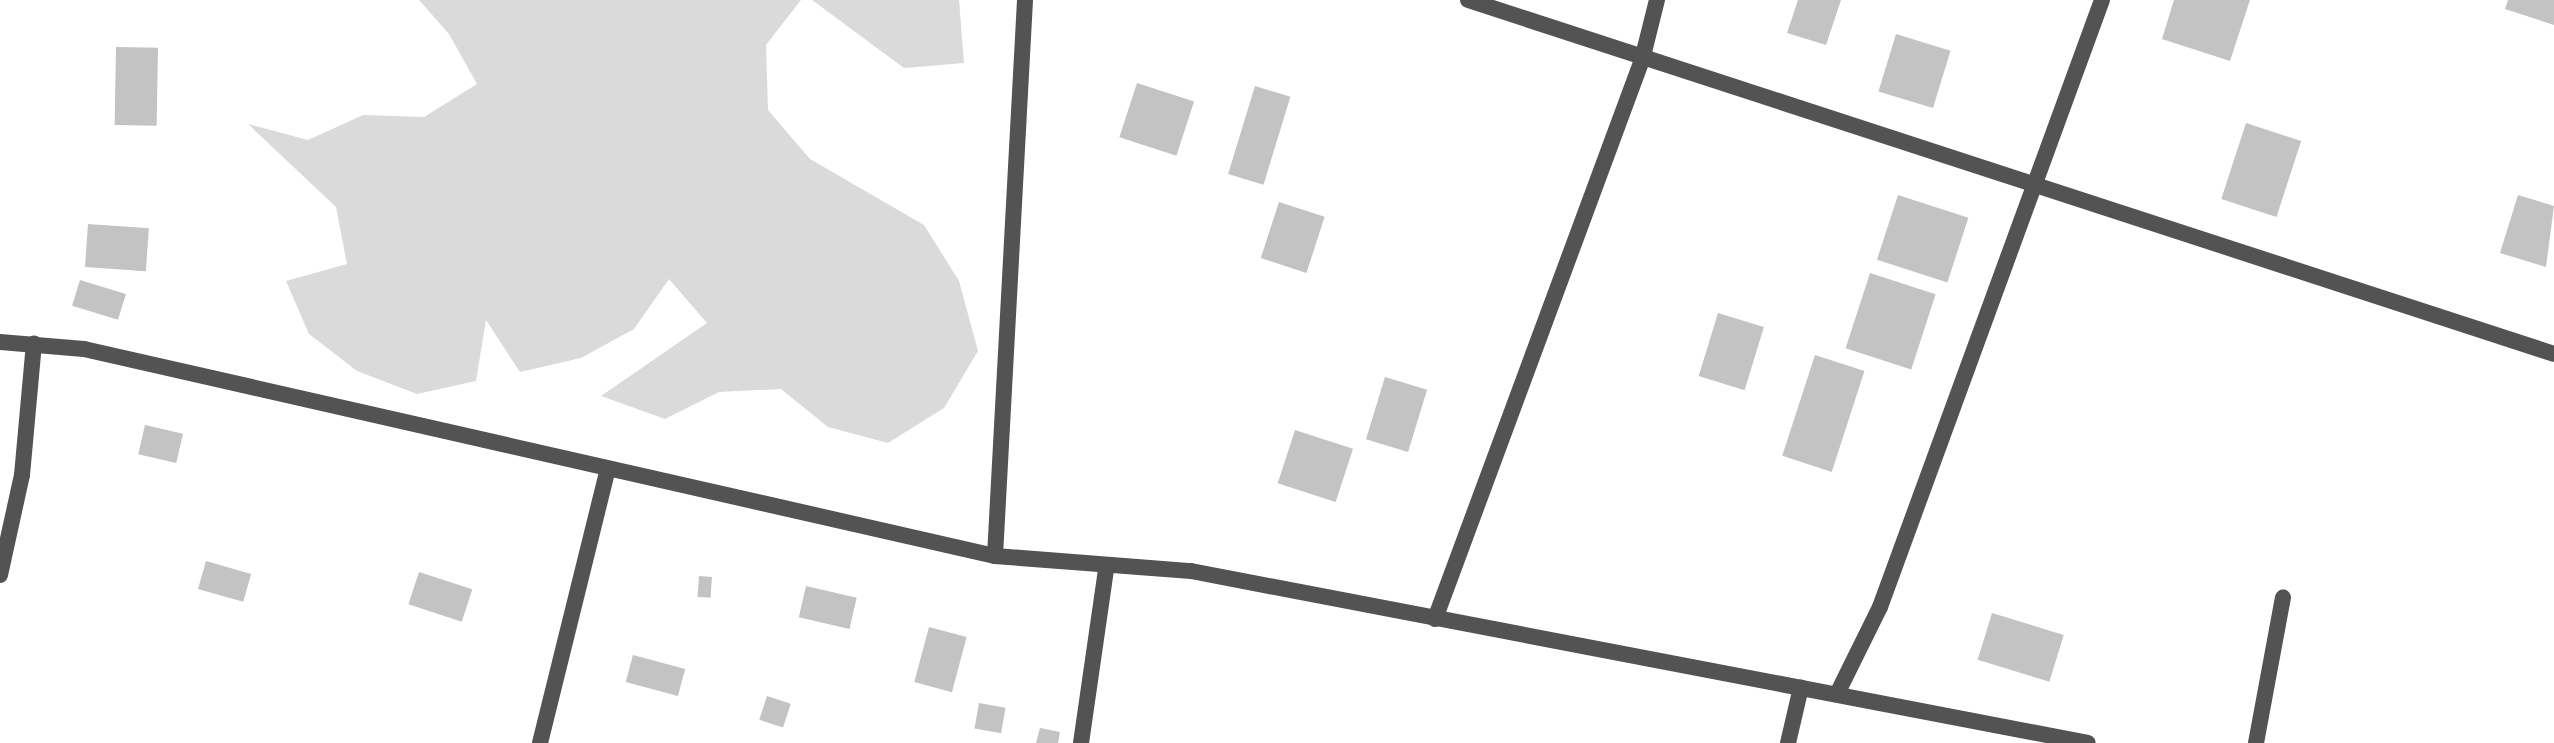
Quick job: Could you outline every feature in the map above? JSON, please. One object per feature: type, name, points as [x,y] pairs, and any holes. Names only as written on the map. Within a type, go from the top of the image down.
[{"type":"street","points":[[995,556],[1025,0]]},
{"type":"street","points":[[1468,0],[1642,60],[2034,182],[2554,354]]},
{"type":"street","points":[[1435,619],[1642,60],[1657,0]]},
{"type":"street","points":[[1837,694],[1880,607],[2102,0]]},
{"type":"street","points":[[0,342],[84,349],[607,472],[995,556],[1106,569],[1191,571],[2088,743]]},
{"type":"street","points":[[0,575],[22,475],[34,344]]},
{"type":"street","points":[[540,743],[607,472]]},
{"type":"street","points":[[1081,743],[1106,569]]},
{"type":"street","points":[[2256,743],[2283,597]]},
{"type":"street","points":[[1788,743],[1801,687]]},
{"type":"shaded area","points":[[419,0],[801,0],[766,45],[768,110],[810,159],[924,225],[959,281],[978,351],[944,408],[888,443],[828,427],[781,389],[719,392],[665,419],[601,396],[707,323],[669,279],[634,329],[581,358],[520,372],[486,320],[476,381],[417,394],[357,371],[309,334],[286,281],[347,264],[336,207],[248,124],[308,140],[363,115],[424,117],[477,84],[449,34]]},
{"type":"shaded area","points":[[812,0],[959,0],[964,63],[904,68]]},
{"type":"building","points":[[1798,0],[1841,0],[1826,45],[1787,33]]},
{"type":"building","points":[[2174,0],[2250,0],[2230,61],[2162,39]]},
{"type":"building","points":[[2508,0],[2554,0],[2554,25],[2505,9]]},
{"type":"building","points":[[1896,34],[1951,51],[1933,108],[1878,91]]},
{"type":"building","points":[[116,47],[158,48],[157,126],[115,125]]},
{"type":"building","points":[[1137,83],[1194,102],[1176,156],[1119,137]]},
{"type":"building","points":[[1255,86],[1290,97],[1263,185],[1228,174]]},
{"type":"building","points":[[2246,123],[2301,141],[2276,217],[2221,199]]},
{"type":"building","points":[[1898,195],[1968,218],[1947,283],[1877,260]]},
{"type":"building","points":[[2518,195],[2554,206],[2546,267],[2500,253]]},
{"type":"building","points":[[1279,202],[1325,217],[1306,273],[1261,258]]},
{"type":"building","points":[[88,224],[149,228],[146,271],[85,267]]},
{"type":"building","points":[[1870,273],[1936,294],[1911,369],[1846,348]]},
{"type":"building","points":[[80,280],[126,294],[118,320],[72,306]]},
{"type":"building","points":[[1718,313],[1764,327],[1745,390],[1699,376]]},
{"type":"building","points":[[1815,355],[1864,371],[1832,472],[1782,456]]},
{"type":"building","points":[[1385,377],[1427,390],[1408,452],[1366,439]]},
{"type":"building","points":[[145,425],[183,434],[176,463],[138,454]]},
{"type":"building","points":[[1295,430],[1353,449],[1336,502],[1278,483]]},
{"type":"building","points":[[206,561],[251,574],[243,602],[198,589]]},
{"type":"building","points":[[419,572],[472,589],[462,622],[408,604]]},
{"type":"building","points":[[699,576],[712,577],[711,598],[698,597]]},
{"type":"building","points":[[806,586],[857,598],[849,629],[799,617]]},
{"type":"building","points":[[1992,613],[2064,635],[2049,682],[1978,660]]},
{"type":"building","points":[[929,627],[967,637],[952,692],[914,682]]},
{"type":"building","points":[[633,655],[685,669],[678,696],[626,682]]},
{"type":"building","points":[[767,696],[791,704],[783,728],[759,720]]},
{"type":"building","points":[[979,703],[1006,708],[1001,733],[974,729]]},
{"type":"building","points":[[1040,728],[1060,732],[1058,743],[1036,743]]}]
